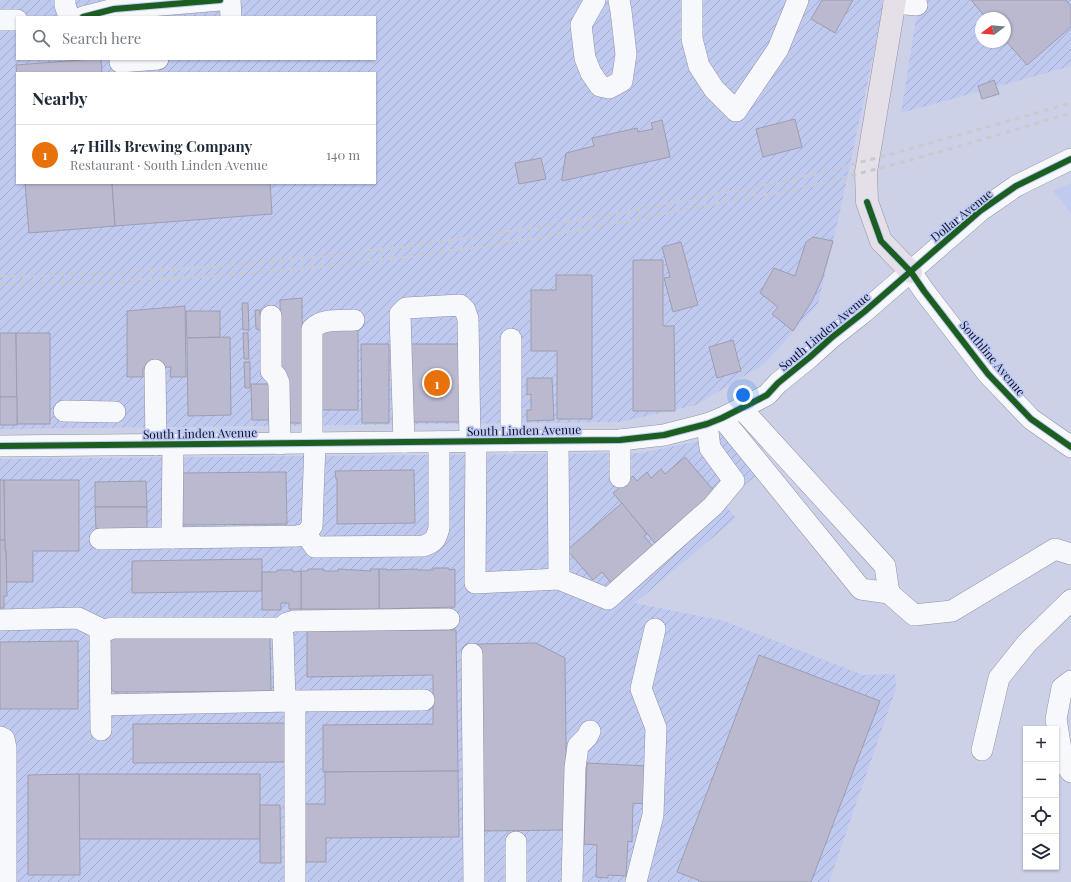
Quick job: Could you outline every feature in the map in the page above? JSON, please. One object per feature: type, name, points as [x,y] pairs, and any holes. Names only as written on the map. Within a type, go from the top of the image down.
[{"type":"main road","points":[[895,2],[866,172],[867,202],[881,241],[911,272]]},
{"type":"street","points":[[65,0],[69,16]]},
{"type":"street","points":[[91,16],[114,13],[164,2],[220,0]]},
{"type":"street","points":[[230,0],[231,16]]},
{"type":"street","points":[[595,0],[581,25],[585,58],[591,73],[600,86],[609,88],[622,81],[626,54],[619,0]]},
{"type":"street","points":[[692,0],[692,39],[699,66],[714,89],[736,111],[778,49],[798,0]]},
{"type":"street","points":[[895,2],[917,5]]},
{"type":"street","points":[[0,20],[16,20]]},
{"type":"street","points":[[120,60],[120,62],[145,60]]},
{"type":"street","name":"Dollar Avenue","points":[[911,272],[980,211],[1016,186],[1071,159]]},
{"type":"street","name":"South Linden Avenue","points":[[0,446],[620,440],[664,435],[714,421],[767,395],[778,383],[911,272]]},
{"type":"street","name":"Southline Avenue","points":[[911,272],[988,374],[1031,419],[1071,447]]},
{"type":"street","points":[[404,442],[400,314],[406,308],[460,305],[466,310],[468,319],[473,441],[475,583],[559,579],[608,599],[713,506],[734,481],[710,448],[714,421]]},
{"type":"street","points":[[271,316],[271,371],[276,376],[278,383],[280,444]]},
{"type":"street","points":[[100,539],[297,536],[306,534],[312,526],[314,443],[312,329],[318,323],[354,320]]},
{"type":"street","points":[[511,339],[511,441]]},
{"type":"street","points":[[155,370],[164,445],[172,538]]},
{"type":"street","points":[[741,408],[886,566],[889,592]]},
{"type":"street","points":[[64,411],[115,412]]},
{"type":"street","points":[[89,412],[89,446]]},
{"type":"street","points":[[714,421],[861,589],[889,592],[914,615],[952,611],[1055,549],[1071,554]]},
{"type":"street","points":[[620,440],[620,477]]},
{"type":"street","points":[[558,441],[559,579]]},
{"type":"street","points":[[306,534],[315,546],[423,546],[430,544],[436,539],[439,528],[439,442]]},
{"type":"street","points":[[982,750],[999,678],[1027,643],[1071,600]]},
{"type":"street","points":[[0,620],[78,618],[105,631]]},
{"type":"street","points":[[279,630],[286,623],[294,621],[449,619]]},
{"type":"street","points":[[101,730],[100,635],[105,631],[112,628],[275,628],[279,630],[283,636],[290,701],[295,882]]},
{"type":"street","points":[[636,882],[653,815],[656,728],[641,690],[655,629]]},
{"type":"street","points":[[472,654],[474,882]]},
{"type":"street","points":[[1071,681],[1062,688],[1056,719],[1063,761],[1071,772]]},
{"type":"street","points":[[101,705],[424,700]]},
{"type":"street","points":[[572,882],[575,768],[578,746],[587,737],[590,731]]},
{"type":"street","points":[[0,737],[4,739],[6,748],[6,882]]},
{"type":"street","points":[[516,842],[516,882]]},
{"type":"shaded area","points":[[0,0],[885,0],[839,216],[818,304],[764,364],[696,405],[619,422],[0,429]]},
{"type":"shaded area","points":[[919,0],[1071,0],[1071,66],[901,113]]},
{"type":"shaded area","points":[[1071,183],[1071,213],[1053,191]]},
{"type":"shaded area","points":[[720,434],[758,474],[729,498],[726,506],[736,518],[635,603],[724,621],[863,675],[895,674],[896,688],[829,882],[0,882],[0,459],[641,453],[714,438]]},
{"type":"building","points":[[822,0],[853,0],[835,33],[811,19]]},
{"type":"building","points":[[971,0],[1066,0],[1071,6],[1071,27],[1027,65],[1011,47],[1011,12],[981,12]]},
{"type":"building","points":[[80,60],[101,60],[102,72],[16,72],[16,65]]},
{"type":"building","points":[[994,80],[999,94],[982,99],[978,86]]},
{"type":"building","points":[[795,119],[802,147],[763,157],[756,129]]},
{"type":"building","points":[[662,120],[670,157],[562,181],[566,153],[594,146],[592,138],[637,128],[638,132],[653,129],[651,123]]},
{"type":"building","points":[[541,158],[546,179],[519,184],[515,163]]},
{"type":"building","points":[[25,184],[112,184],[115,226],[29,233]]},
{"type":"building","points":[[112,184],[270,184],[272,214],[115,226]]},
{"type":"building","points":[[813,237],[833,241],[822,279],[812,301],[793,331],[772,314],[778,307],[760,293],[774,268],[795,276],[806,242]]},
{"type":"building","points":[[681,242],[698,305],[673,312],[664,278],[670,277],[662,247]]},
{"type":"building","points":[[633,260],[663,260],[663,326],[674,326],[675,411],[633,411]]},
{"type":"building","points":[[556,275],[592,275],[592,419],[557,419],[557,351],[531,351],[531,290],[556,290]]},
{"type":"building","points":[[302,298],[303,423],[287,423],[281,375],[280,300]]},
{"type":"building","points":[[242,303],[248,303],[249,330],[243,330]]},
{"type":"building","points":[[185,306],[186,377],[170,377],[171,367],[143,368],[143,377],[127,377],[127,311]]},
{"type":"building","points":[[255,310],[260,310],[261,330],[256,329]]},
{"type":"building","points":[[186,311],[220,311],[220,337],[187,338]]},
{"type":"building","points":[[319,330],[358,330],[358,410],[320,410]]},
{"type":"building","points":[[0,333],[16,333],[17,397],[0,397]]},
{"type":"building","points":[[16,333],[50,333],[50,424],[17,424]]},
{"type":"building","points":[[243,333],[248,333],[249,359],[244,359]]},
{"type":"building","points":[[230,337],[231,415],[188,416],[187,338]]},
{"type":"building","points":[[733,340],[741,371],[717,378],[709,347]]},
{"type":"building","points":[[361,344],[389,344],[389,423],[362,423]]},
{"type":"building","points":[[410,344],[463,344],[463,422],[410,422]]},
{"type":"building","points":[[244,362],[250,362],[250,388],[245,388]]},
{"type":"building","points":[[527,378],[552,378],[554,420],[527,421],[527,410],[531,410],[531,394],[527,395]]},
{"type":"building","points":[[251,384],[273,384],[273,420],[252,420]]},
{"type":"building","points":[[0,397],[17,397],[17,425],[0,425]]},
{"type":"building","points":[[685,457],[715,492],[655,543],[613,493],[633,476],[637,481],[647,472],[651,478],[661,469],[665,474]]},
{"type":"building","points":[[414,470],[415,523],[337,524],[337,479],[335,471]]},
{"type":"building","points":[[286,472],[287,524],[182,525],[182,473]]},
{"type":"building","points":[[0,480],[4,480],[5,540],[0,540]]},
{"type":"building","points":[[4,480],[79,480],[79,551],[33,551],[33,582],[6,582]]},
{"type":"building","points":[[146,481],[147,507],[95,507],[95,482]]},
{"type":"building","points":[[622,503],[647,534],[644,536],[654,548],[612,584],[602,572],[593,580],[567,550]]},
{"type":"building","points":[[95,507],[147,507],[147,528],[96,529]]},
{"type":"building","points":[[0,540],[5,540],[6,551],[7,596],[4,596],[4,608],[0,608]]},
{"type":"building","points":[[262,559],[262,591],[132,593],[132,561]]},
{"type":"building","points":[[433,568],[449,568],[449,570],[455,569],[455,607],[379,609],[379,569],[433,570]]},
{"type":"building","points":[[308,569],[324,569],[324,571],[338,571],[338,569],[371,571],[370,569],[379,569],[379,609],[301,609],[301,571],[308,571]]},
{"type":"building","points":[[277,570],[293,570],[293,572],[301,571],[301,609],[289,609],[289,603],[281,603],[281,610],[262,610],[262,572],[277,572]]},
{"type":"building","points":[[456,630],[458,771],[323,772],[323,725],[433,724],[433,675],[307,677],[307,631]]},
{"type":"building","points":[[270,637],[271,691],[114,692],[108,685],[107,646],[114,638]]},
{"type":"building","points":[[78,641],[78,709],[0,709],[0,642]]},
{"type":"building","points":[[536,643],[565,658],[567,830],[480,831],[478,644]]},
{"type":"building","points":[[759,655],[880,701],[811,882],[703,882],[677,872]]},
{"type":"building","points":[[287,723],[288,762],[133,763],[133,724]]},
{"type":"building","points":[[587,763],[647,766],[645,804],[633,803],[632,842],[628,841],[626,876],[608,875],[608,878],[596,877],[597,845],[584,844]]},
{"type":"building","points":[[458,771],[459,837],[326,838],[326,862],[306,862],[305,804],[325,804],[325,772]]},
{"type":"building","points":[[79,774],[260,774],[260,839],[79,839]]},
{"type":"building","points":[[79,774],[80,875],[28,875],[28,775]]},
{"type":"building","points":[[260,805],[280,805],[281,863],[260,863]]},
{"type":"railway","points":[[0,276],[157,270],[314,257],[470,238],[548,226],[786,181],[893,153],[1071,103]]},
{"type":"railway","points":[[0,284],[106,282],[266,272],[372,261],[501,243],[786,191],[822,183],[1071,113]]},
{"type":"cycle path","points":[[87,16],[114,9],[220,0]]},
{"type":"cycle path","points":[[0,446],[620,440],[664,435],[707,424],[767,395],[778,383],[864,312],[980,211],[1016,186],[1071,159]]},
{"type":"cycle path","points":[[867,202],[881,241],[911,272],[988,374],[1031,419],[1071,447]]},
{"type":"place","name":"47 Hills Brewing Company","points":[[437,383]]}]
